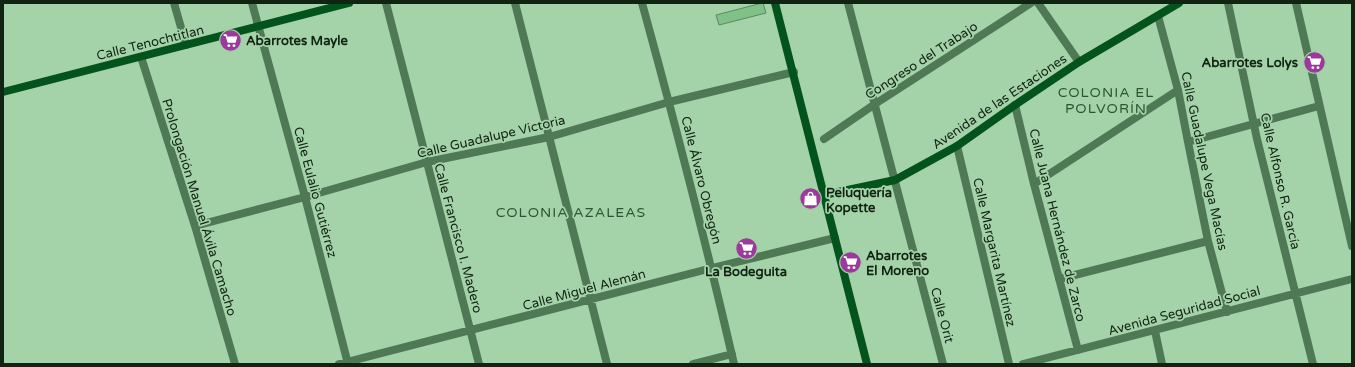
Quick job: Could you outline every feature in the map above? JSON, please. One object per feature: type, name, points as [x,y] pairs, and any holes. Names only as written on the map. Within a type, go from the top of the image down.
[{"type":"street","points":[[174,3],[186,45]]},
{"type":"street","name":"Calle Eulalio Gutiérrez","points":[[252,3],[305,197],[348,363]]},
{"type":"street","name":"Calle Tenochtitlan","points":[[3,92],[349,3]]},
{"type":"street","name":"Calle Francisco I. Madero","points":[[386,3],[479,364]]},
{"type":"street","points":[[515,3],[607,364]]},
{"type":"street","name":"Calle Álvaro Obregón","points":[[642,3],[712,268],[734,364]]},
{"type":"street","points":[[775,3],[868,364]]},
{"type":"street","name":"Calle Orit","points":[[848,3],[855,35],[875,104],[943,364]]},
{"type":"street","name":"Congreso del Trabajo","points":[[824,139],[875,104],[1031,3]]},
{"type":"street","points":[[1038,3],[1079,62]]},
{"type":"street","name":"Avenida de las Estaciones","points":[[824,196],[895,180],[957,146],[1079,62],[1178,3]]},
{"type":"street","name":"Calle Alfonso R. García","points":[[1228,3],[1254,123],[1313,364]]},
{"type":"street","points":[[1296,3],[1352,246]]},
{"type":"street","name":"Calle Guadalupe Vega Macías","points":[[1158,16],[1178,90],[1208,241],[1227,312]]},
{"type":"street","name":"Prolongación Manuel Ávila Camacho","points":[[141,57],[194,226],[234,364]]},
{"type":"street","name":"Calle Guadalupe Victoria","points":[[194,226],[305,197],[427,162],[549,137],[669,102],[794,72]]},
{"type":"street","points":[[1034,184],[1178,90]]},
{"type":"street","name":"Calle Juana Hernández de Zarco","points":[[1015,105],[1034,184],[1078,350]]},
{"type":"street","points":[[1188,142],[1319,106]]},
{"type":"street","name":"Calle Margarita Martínez","points":[[957,146],[1009,364]]},
{"type":"street","name":"Calle Miguel Alemán","points":[[338,364],[348,363],[712,268],[835,238]]},
{"type":"street","points":[[1059,279],[1208,241]]},
{"type":"street","name":"Avenida Seguridad Social","points":[[1023,364],[1352,279]]},
{"type":"street","points":[[1155,330],[1162,364]]},
{"type":"street","points":[[693,364],[732,354]]},
{"type":"building","points":[[763,3],[766,13],[719,25],[716,15]]},
{"type":"place","name":"Abarrotes Mayle","points":[[231,40]]},
{"type":"place","name":"Abarrotes Lolys","points":[[1314,62]]},
{"type":"place","name":"Peluquería Kopette","points":[[810,199]]},
{"type":"place","name":"La Bodeguita","points":[[746,249]]},
{"type":"place","name":"Abarrotes El Moreno","points":[[850,262]]},
{"type":"district","name":"COLONIA EL POLVORÍN","points":[[1106,100]]},
{"type":"district","name":"COLONIA AZALEAS","points":[[571,212]]}]
